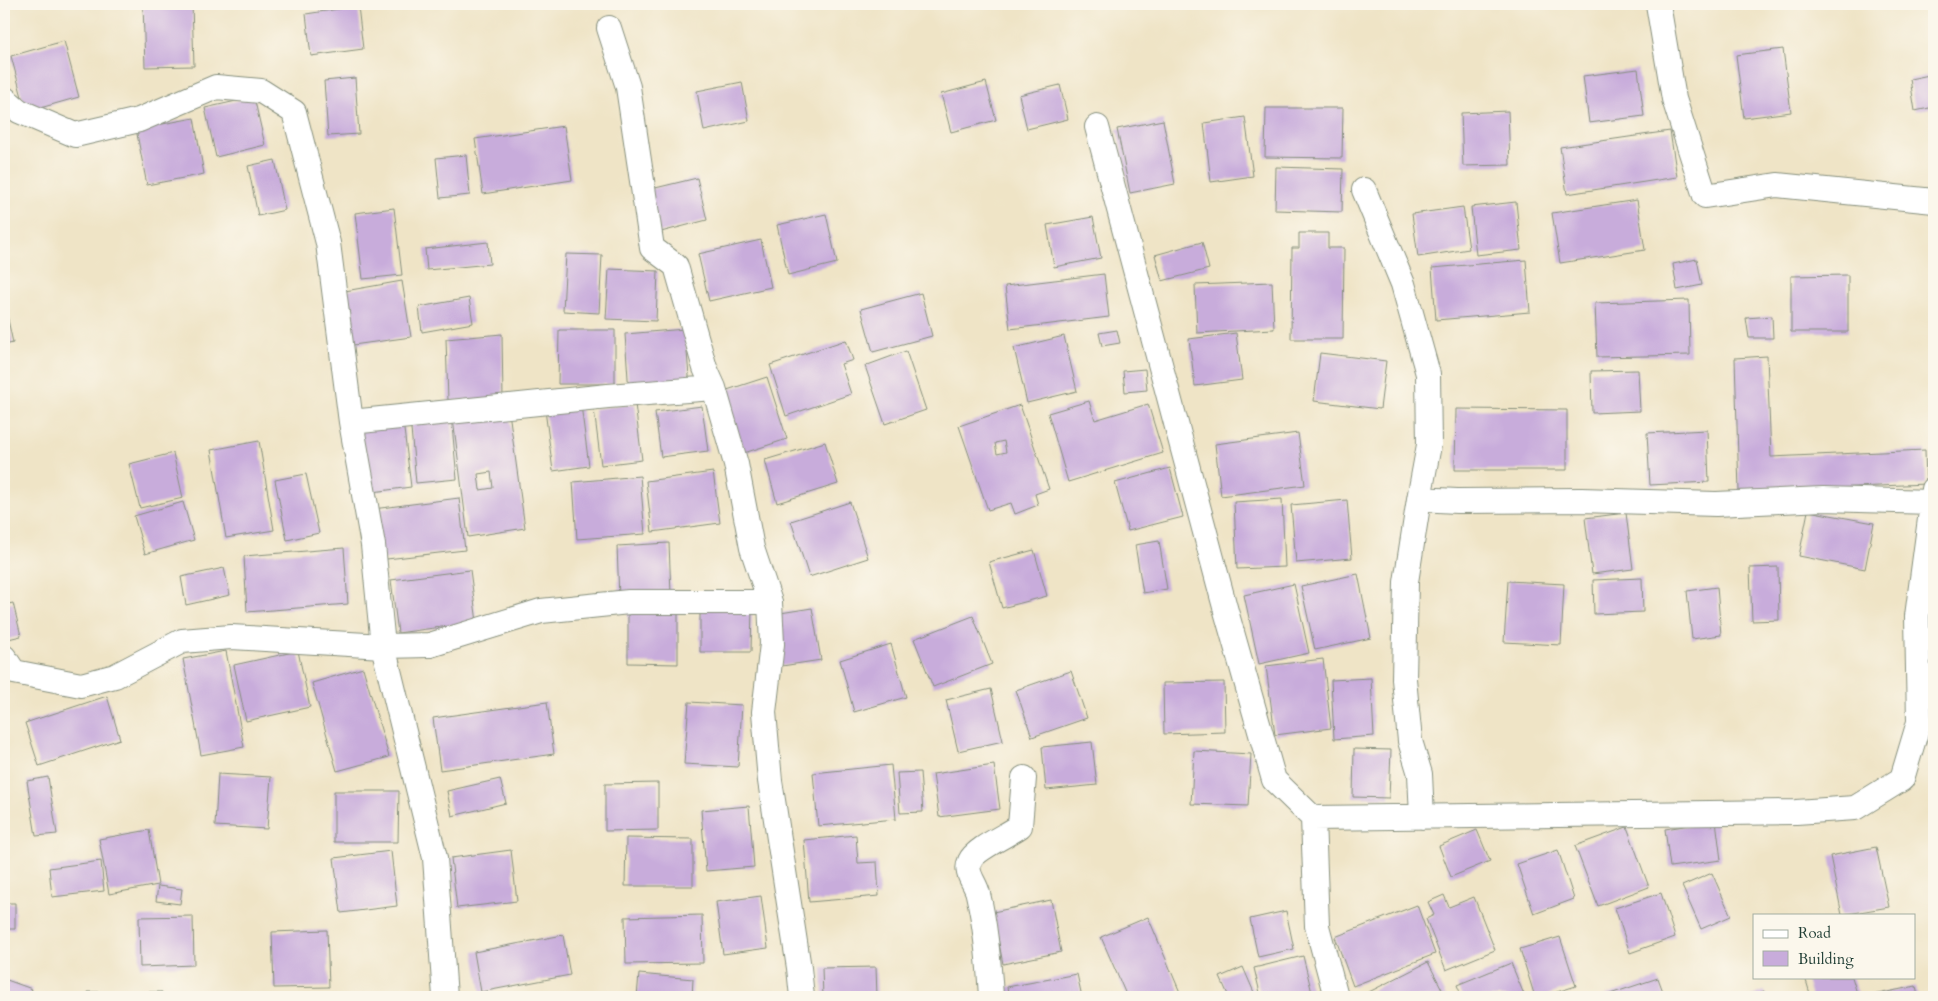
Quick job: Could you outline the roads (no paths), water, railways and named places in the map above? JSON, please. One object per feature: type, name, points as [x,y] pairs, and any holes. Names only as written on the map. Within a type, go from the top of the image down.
[{"type":"street","points":[[1658,4],[1674,99],[1705,196],[1777,185],[1934,201]]},
{"type":"street","points":[[609,28],[628,87],[652,248],[676,266],[705,368],[714,388],[736,464],[752,548],[770,602],[772,644],[764,712],[770,781],[802,997]]},
{"type":"street","points":[[4,98],[19,111],[75,135],[139,120],[216,87],[261,90],[294,112],[328,243],[351,422],[373,545],[383,646],[435,858],[445,997]]},
{"type":"street","points":[[1096,127],[1223,601],[1274,780],[1313,818],[1317,926],[1336,997]]},
{"type":"street","points":[[1364,190],[1403,284],[1428,374],[1429,445],[1406,582],[1404,679],[1410,741],[1420,774],[1422,817]]},
{"type":"street","points":[[351,422],[608,396],[714,388]]},
{"type":"street","points":[[1313,818],[1796,812],[1855,808],[1902,779],[1919,722],[1933,496],[1716,504],[1581,500],[1457,501],[1419,499]]},
{"type":"street","points":[[4,657],[14,672],[81,685],[115,676],[182,641],[232,637],[383,646],[430,645],[541,611],[629,602],[770,602]]},
{"type":"street","points":[[991,997],[989,957],[978,891],[968,871],[970,861],[980,850],[1020,826],[1024,778]]}]
